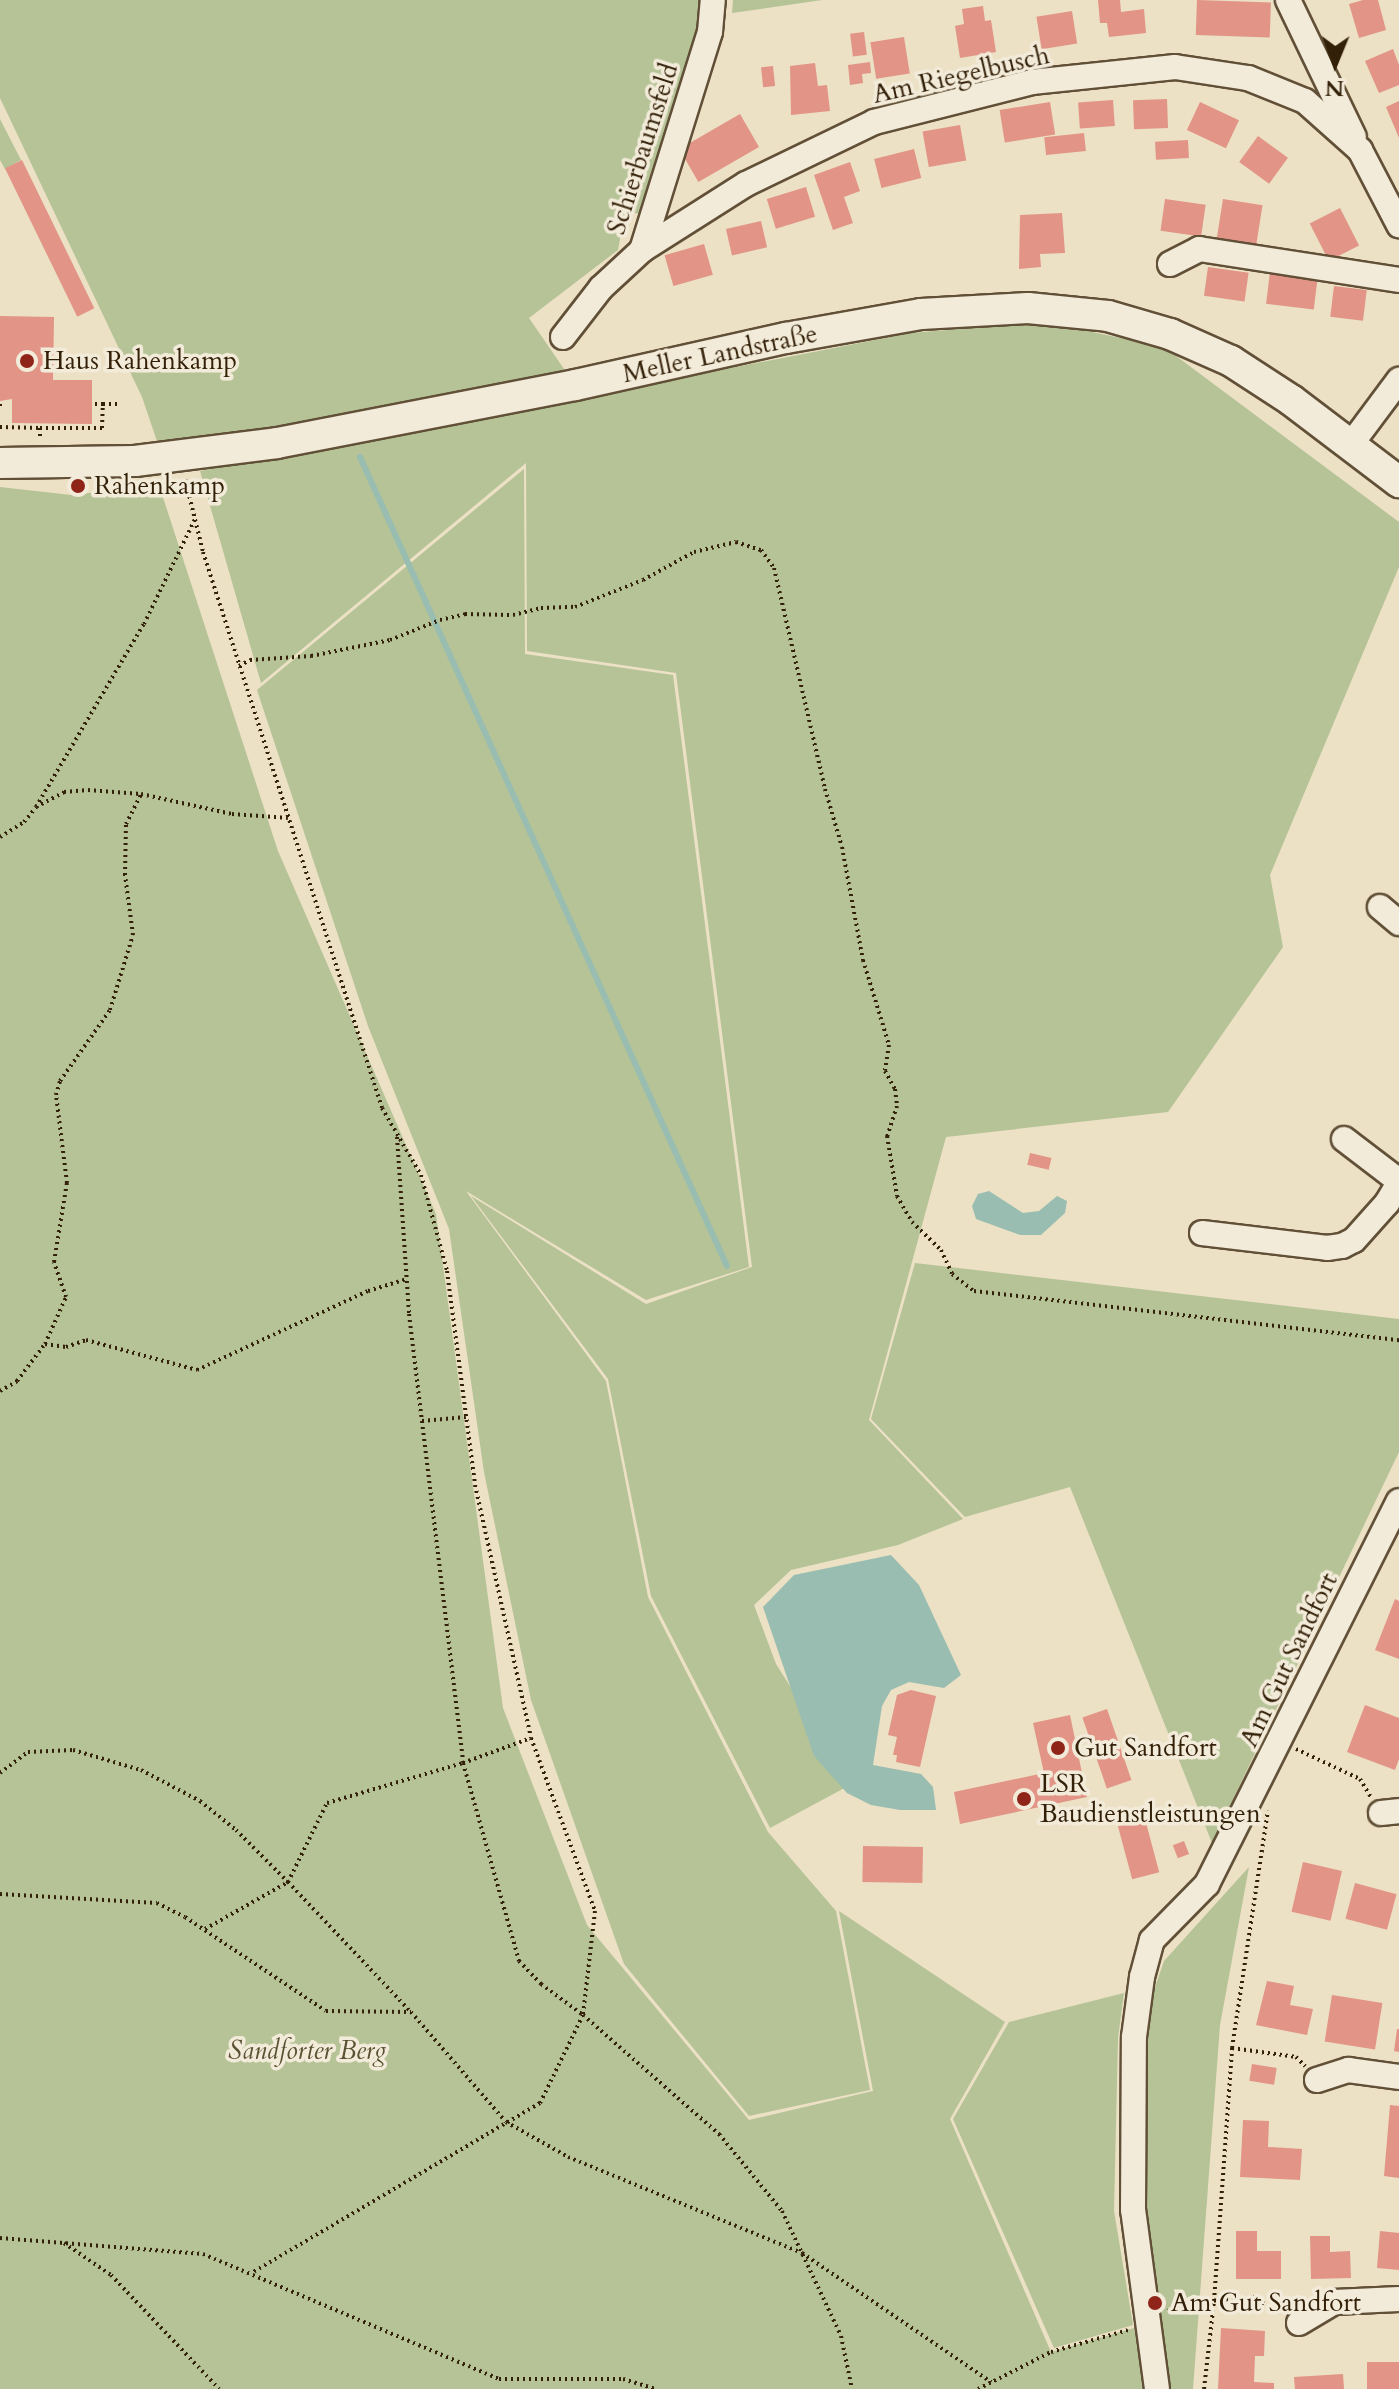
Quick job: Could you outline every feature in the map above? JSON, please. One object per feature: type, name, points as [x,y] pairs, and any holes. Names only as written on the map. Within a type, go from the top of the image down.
[{"type":"street","name":"Schierbaumsfeld","points":[[563,337],[601,288],[642,250],[710,32],[713,0]]},
{"type":"street","points":[[1288,0],[1360,150]]},
{"type":"street","name":"Am Riegelbusch","points":[[642,250],[746,184],[874,122],[1032,82],[1175,67],[1248,78],[1305,101],[1360,150],[1399,225]]},
{"type":"street","points":[[1170,264],[1199,249],[1399,280]]},
{"type":"street","name":"Meller Landstraße","points":[[0,463],[135,461],[263,445],[921,314],[1028,308],[1108,316],[1170,334],[1231,361],[1352,443],[1399,482]]},
{"type":"street","points":[[1352,443],[1399,380]]},
{"type":"street","points":[[1380,907],[1399,923]]},
{"type":"street","points":[[1202,1233],[1342,1246],[1354,1240],[1387,1203],[1399,1182],[1344,1139]]},
{"type":"street","name":"Am Gut Sandfort","points":[[1157,2389],[1133,2210],[1134,2037],[1142,1977],[1152,1940],[1207,1884],[1397,1511]]},
{"type":"street","points":[[1317,2080],[1348,2070],[1399,2077]]},
{"type":"street","points":[[1299,2323],[1334,2302],[1399,2299]]},
{"type":"path","points":[[92,404],[119,404]]},
{"type":"path","points":[[40,428],[102,428],[103,404]]},
{"type":"path","points":[[182,470],[203,552],[382,1108],[421,1175],[447,1271],[475,1485],[531,1738],[595,1911],[583,2015],[540,2103],[251,2273]]},
{"type":"path","points":[[0,837],[24,822],[36,807],[144,624],[195,519]]},
{"type":"path","points":[[239,666],[250,660],[311,656],[390,640],[440,620],[465,614],[513,615],[541,608],[575,607],[643,580],[694,552],[736,542],[761,550],[774,568],[825,789],[842,847],[863,960],[889,1045],[885,1071],[895,1089],[897,1106],[887,1136],[897,1196],[912,1222],[941,1250],[952,1274],[974,1291],[1399,1340]]},
{"type":"path","points":[[36,807],[64,792],[88,790],[141,794],[232,814],[288,818]]},
{"type":"path","points":[[0,1391],[17,1381],[45,1344],[66,1297],[54,1262],[67,1183],[56,1095],[60,1081],[110,1010],[133,935],[125,875],[126,824],[141,794]]},
{"type":"path","points":[[397,1134],[407,1279],[463,1763],[519,1961],[541,1984],[583,2015],[719,2134],[782,2211],[841,2336],[852,2389]]},
{"type":"path","points":[[45,1344],[66,1347],[86,1340],[197,1370],[368,1291],[407,1279]]},
{"type":"path","points":[[422,1421],[466,1417]]},
{"type":"path","points":[[204,1930],[288,1882],[327,1803],[463,1763],[531,1738]]},
{"type":"path","points":[[1280,1742],[1360,1779],[1390,1812]]},
{"type":"path","points":[[0,1773],[28,1752],[73,1750],[141,1770],[200,1801],[236,1830],[288,1882],[411,2012],[506,2122],[568,2157],[802,2253],[991,2382]]},
{"type":"path","points":[[1204,2389],[1214,2301],[1232,2048],[1270,1799]]},
{"type":"path","points":[[0,1894],[157,1903],[204,1930],[326,2011],[411,2012]]},
{"type":"path","points":[[1232,2048],[1296,2057],[1317,2080]]},
{"type":"path","points":[[0,2238],[203,2254],[499,2379],[623,2379],[656,2389]]},
{"type":"path","points":[[62,2241],[111,2275],[219,2389]]},
{"type":"path","points":[[978,2389],[1051,2352],[1148,2324],[1178,2304],[1252,2297],[1299,2323]]},
{"type":"green space","points":[[0,0],[713,0],[642,214],[625,212],[618,250],[529,318],[575,385],[163,459],[142,397],[0,98]]},
{"type":"green space","points":[[733,0],[822,0],[732,13]]},
{"type":"green space","points":[[0,119],[21,160],[5,169],[0,160]]},
{"type":"green space","points":[[1044,322],[1164,347],[1399,522],[1399,567],[1270,875],[1283,947],[1168,1112],[946,1137],[869,1420],[963,1519],[898,1545],[791,1570],[754,1605],[776,1664],[852,1784],[770,1828],[651,1596],[608,1379],[471,1196],[646,1304],[752,1267],[676,673],[527,651],[526,463],[261,683],[200,471],[911,333]]},
{"type":"green space","points":[[524,469],[525,654],[673,675],[749,1267],[646,1300],[466,1191],[606,1381],[648,1597],[768,1832],[836,1911],[870,2090],[749,2116],[624,1964],[531,1700],[484,1472],[449,1229],[368,1026],[257,690]]},
{"type":"green space","name":"Sandforter Berg","points":[[159,485],[278,851],[436,1214],[503,1708],[587,1925],[749,2120],[873,2091],[839,1911],[1005,2022],[950,2119],[1051,2352],[1148,2324],[1157,2389],[0,2389],[0,487],[71,495]]},
{"type":"green space","points":[[915,1263],[1399,1319],[1399,1452],[1212,1843],[1070,1487],[965,1517],[871,1419]]},
{"type":"green space","points":[[1249,1867],[1220,2025],[1193,2389],[1171,2389],[1146,2207],[1143,2039],[1152,1996],[1164,1961]]},
{"type":"green space","points":[[1124,1993],[1118,2038],[1114,2211],[1133,2325],[1054,2348],[953,2119],[1009,2022]]},
{"type":"water","points":[[989,1191],[1023,1213],[1039,1211],[1057,1196],[1067,1201],[1065,1213],[1041,1235],[1020,1235],[976,1219],[972,1206],[978,1194]]},
{"type":"water","points":[[891,1555],[919,1585],[961,1675],[944,1688],[909,1682],[891,1690],[882,1706],[873,1765],[921,1774],[933,1787],[936,1810],[900,1810],[871,1805],[847,1793],[814,1756],[763,1607],[794,1575]]},
{"type":"building","points":[[1098,0],[1120,0],[1121,12],[1144,9],[1146,33],[1109,37],[1107,23],[1100,23]]},
{"type":"building","points":[[1197,0],[1271,3],[1270,38],[1196,35]]},
{"type":"building","points":[[1378,0],[1386,30],[1359,38],[1349,4]]},
{"type":"building","points":[[983,6],[985,21],[991,20],[996,52],[960,58],[955,26],[964,24],[962,9]]},
{"type":"building","points":[[1072,11],[1077,44],[1042,49],[1036,17]]},
{"type":"building","points":[[864,32],[867,55],[853,57],[850,34]]},
{"type":"building","points":[[904,37],[910,74],[876,79],[870,42]]},
{"type":"building","points":[[1393,49],[1399,65],[1399,85],[1379,93],[1365,61]]},
{"type":"building","points":[[870,62],[871,73],[862,74],[863,83],[850,85],[848,65]]},
{"type":"building","points":[[815,63],[818,86],[827,85],[830,111],[791,115],[790,66]]},
{"type":"building","points":[[773,66],[775,86],[763,87],[761,67]]},
{"type":"building","points":[[1167,99],[1168,128],[1134,129],[1133,100]]},
{"type":"building","points":[[1113,100],[1115,126],[1080,128],[1078,102]]},
{"type":"building","points":[[1399,101],[1399,138],[1386,107]]},
{"type":"building","points":[[1050,102],[1055,135],[1005,143],[1000,110]]},
{"type":"building","points":[[1200,102],[1239,120],[1226,148],[1187,130]]},
{"type":"building","points":[[740,114],[759,147],[698,182],[679,149]]},
{"type":"building","points":[[960,125],[966,160],[929,167],[923,132]]},
{"type":"building","points":[[1084,133],[1086,151],[1046,155],[1044,137]]},
{"type":"building","points":[[1258,136],[1288,158],[1269,184],[1239,162]]},
{"type":"building","points":[[1188,140],[1189,158],[1156,160],[1155,142]]},
{"type":"building","points":[[914,149],[921,178],[881,188],[874,159]]},
{"type":"building","points":[[22,160],[94,308],[77,317],[5,168]]},
{"type":"building","points":[[850,162],[860,191],[844,197],[853,223],[833,230],[814,175]]},
{"type":"building","points":[[806,187],[815,217],[776,229],[767,199]]},
{"type":"building","points":[[1165,199],[1206,205],[1201,236],[1161,231]]},
{"type":"building","points":[[1223,199],[1263,205],[1255,250],[1216,243]]},
{"type":"building","points":[[1340,208],[1359,245],[1329,261],[1310,223]]},
{"type":"building","points":[[1062,213],[1065,253],[1040,254],[1041,267],[1019,269],[1020,215]]},
{"type":"building","points":[[761,221],[767,247],[732,255],[726,229]]},
{"type":"building","points":[[704,244],[713,275],[673,286],[665,255]]},
{"type":"building","points":[[1208,267],[1249,273],[1245,301],[1204,296]]},
{"type":"building","points":[[1270,272],[1318,278],[1314,310],[1266,304]]},
{"type":"building","points":[[1334,286],[1367,290],[1363,321],[1330,317]]},
{"type":"building","name":"Haus Rahenkamp","points":[[0,316],[54,317],[53,380],[92,380],[92,424],[12,423],[12,399],[0,401]]},
{"type":"building","points":[[1030,1153],[1051,1158],[1049,1170],[1027,1165]]},
{"type":"building","points":[[1395,1599],[1399,1601],[1399,1659],[1375,1650]]},
{"type":"building","points":[[911,1690],[936,1696],[920,1767],[896,1762],[897,1755],[893,1755],[897,1737],[888,1735],[897,1695]]},
{"type":"building","points":[[1365,1705],[1399,1718],[1399,1759],[1395,1770],[1347,1752]]},
{"type":"building","points":[[1107,1709],[1131,1780],[1107,1788],[1082,1717]]},
{"type":"building","name":"Gut Sandfort","points":[[1070,1715],[1087,1797],[960,1824],[954,1792],[1044,1773],[1033,1723]]},
{"type":"building","points":[[1145,1819],[1159,1872],[1132,1879],[1118,1826]]},
{"type":"building","points":[[1184,1841],[1189,1854],[1178,1858],[1173,1845]]},
{"type":"building","points":[[863,1846],[923,1847],[922,1883],[862,1882]]},
{"type":"building","points":[[1303,1862],[1342,1871],[1331,1921],[1292,1912]]},
{"type":"building","points":[[1355,1883],[1397,1894],[1387,1930],[1345,1919]]},
{"type":"building","points":[[1267,1981],[1294,1986],[1290,2005],[1313,2009],[1307,2035],[1256,2025]]},
{"type":"building","points":[[1332,1995],[1382,2003],[1375,2049],[1325,2041]]},
{"type":"building","points":[[1399,2029],[1399,2052],[1394,2051]]},
{"type":"building","points":[[1252,2064],[1277,2068],[1274,2085],[1249,2081]]},
{"type":"building","points":[[1390,2105],[1399,2106],[1399,2178],[1384,2176]]},
{"type":"building","points":[[1243,2120],[1269,2121],[1268,2147],[1302,2149],[1300,2180],[1240,2177]]},
{"type":"building","points":[[1236,2231],[1257,2231],[1257,2251],[1281,2251],[1281,2279],[1236,2279]]},
{"type":"building","points":[[1380,2231],[1399,2233],[1399,2270],[1377,2268]]},
{"type":"building","points":[[1310,2236],[1330,2236],[1330,2252],[1350,2251],[1351,2278],[1311,2279]]},
{"type":"building","points":[[1221,2328],[1265,2331],[1264,2356],[1255,2356],[1254,2382],[1274,2383],[1274,2389],[1218,2389]]},
{"type":"building","points":[[1367,2362],[1399,2362],[1399,2389],[1367,2389]]},
{"type":"building","points":[[1343,2374],[1344,2389],[1295,2389],[1294,2377]]},
{"type":"waterway","points":[[360,457],[727,1266]]},
{"type":"place","name":"Haus Rahenkamp","points":[[27,361]]},
{"type":"place","name":"Rahenkamp","points":[[78,486]]},
{"type":"place","name":"Gut Sandfort","points":[[1058,1748]]},
{"type":"place","name":"LSR Baudienstleistungen","points":[[1024,1799]]},
{"type":"place","name":"Am Gut Sandfort","points":[[1155,2303]]}]
